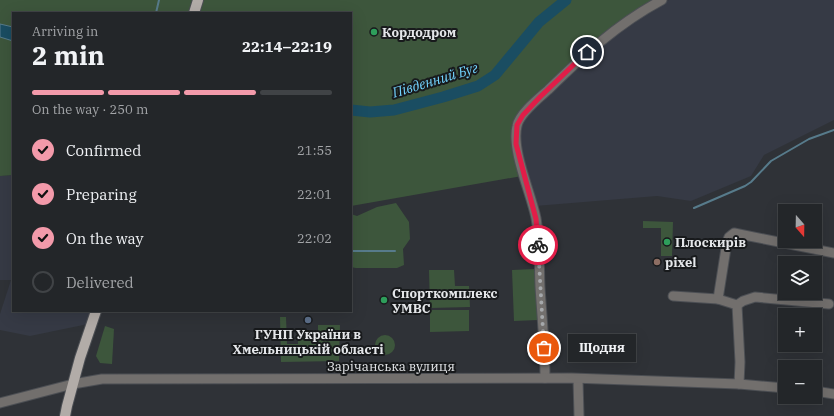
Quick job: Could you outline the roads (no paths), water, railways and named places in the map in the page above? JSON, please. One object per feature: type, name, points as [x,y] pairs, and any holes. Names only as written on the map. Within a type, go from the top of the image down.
[{"type":"main road","points":[[194,12],[198,0]]},
{"type":"main road","points":[[65,416],[80,358],[96,312]]},
{"type":"main road","points":[[70,395],[70,416]]},
{"type":"street","points":[[545,378],[536,219],[518,153],[516,136],[517,125],[523,115],[535,102],[587,52],[611,33],[650,6],[662,0]]},
{"type":"street","points":[[718,299],[725,249],[729,238],[734,233],[834,253]]},
{"type":"street","points":[[672,296],[718,299],[737,305],[755,297],[829,304]]},
{"type":"street","points":[[737,305],[740,362],[739,384]]},
{"type":"street","name":"Зарічанська вулиця","points":[[0,403],[73,384],[102,379],[545,378],[739,384],[778,387]]},
{"type":"street","points":[[578,379],[579,416]]},
{"type":"street","points":[[822,392],[834,394]]},
{"type":"water","points":[[0,24],[12,27],[12,41],[0,37]]},
{"type":"waterway","points":[[156,12],[159,0]]},
{"type":"waterway","name":"Південний Буг","points":[[352,110],[370,112],[394,110],[478,86],[495,75],[539,22],[566,0]]},
{"type":"waterway","points":[[694,208],[745,186],[751,182],[771,161],[809,139],[834,130]]},
{"type":"waterway","points":[[352,251],[395,251]]},
{"type":"place","name":"Кордодром","points":[[374,32]]},
{"type":"place","name":"Плоскирів","points":[[667,242]]},
{"type":"place","name":"pixel","points":[[657,262]]},
{"type":"place","name":"Спорткомплекс УМВС","points":[[384,300]]},
{"type":"place","name":"ГУНП України в Хмельницькій області","points":[[308,320]]},
{"type":"place","name":"Щодня","points":[[544,348]]}]
